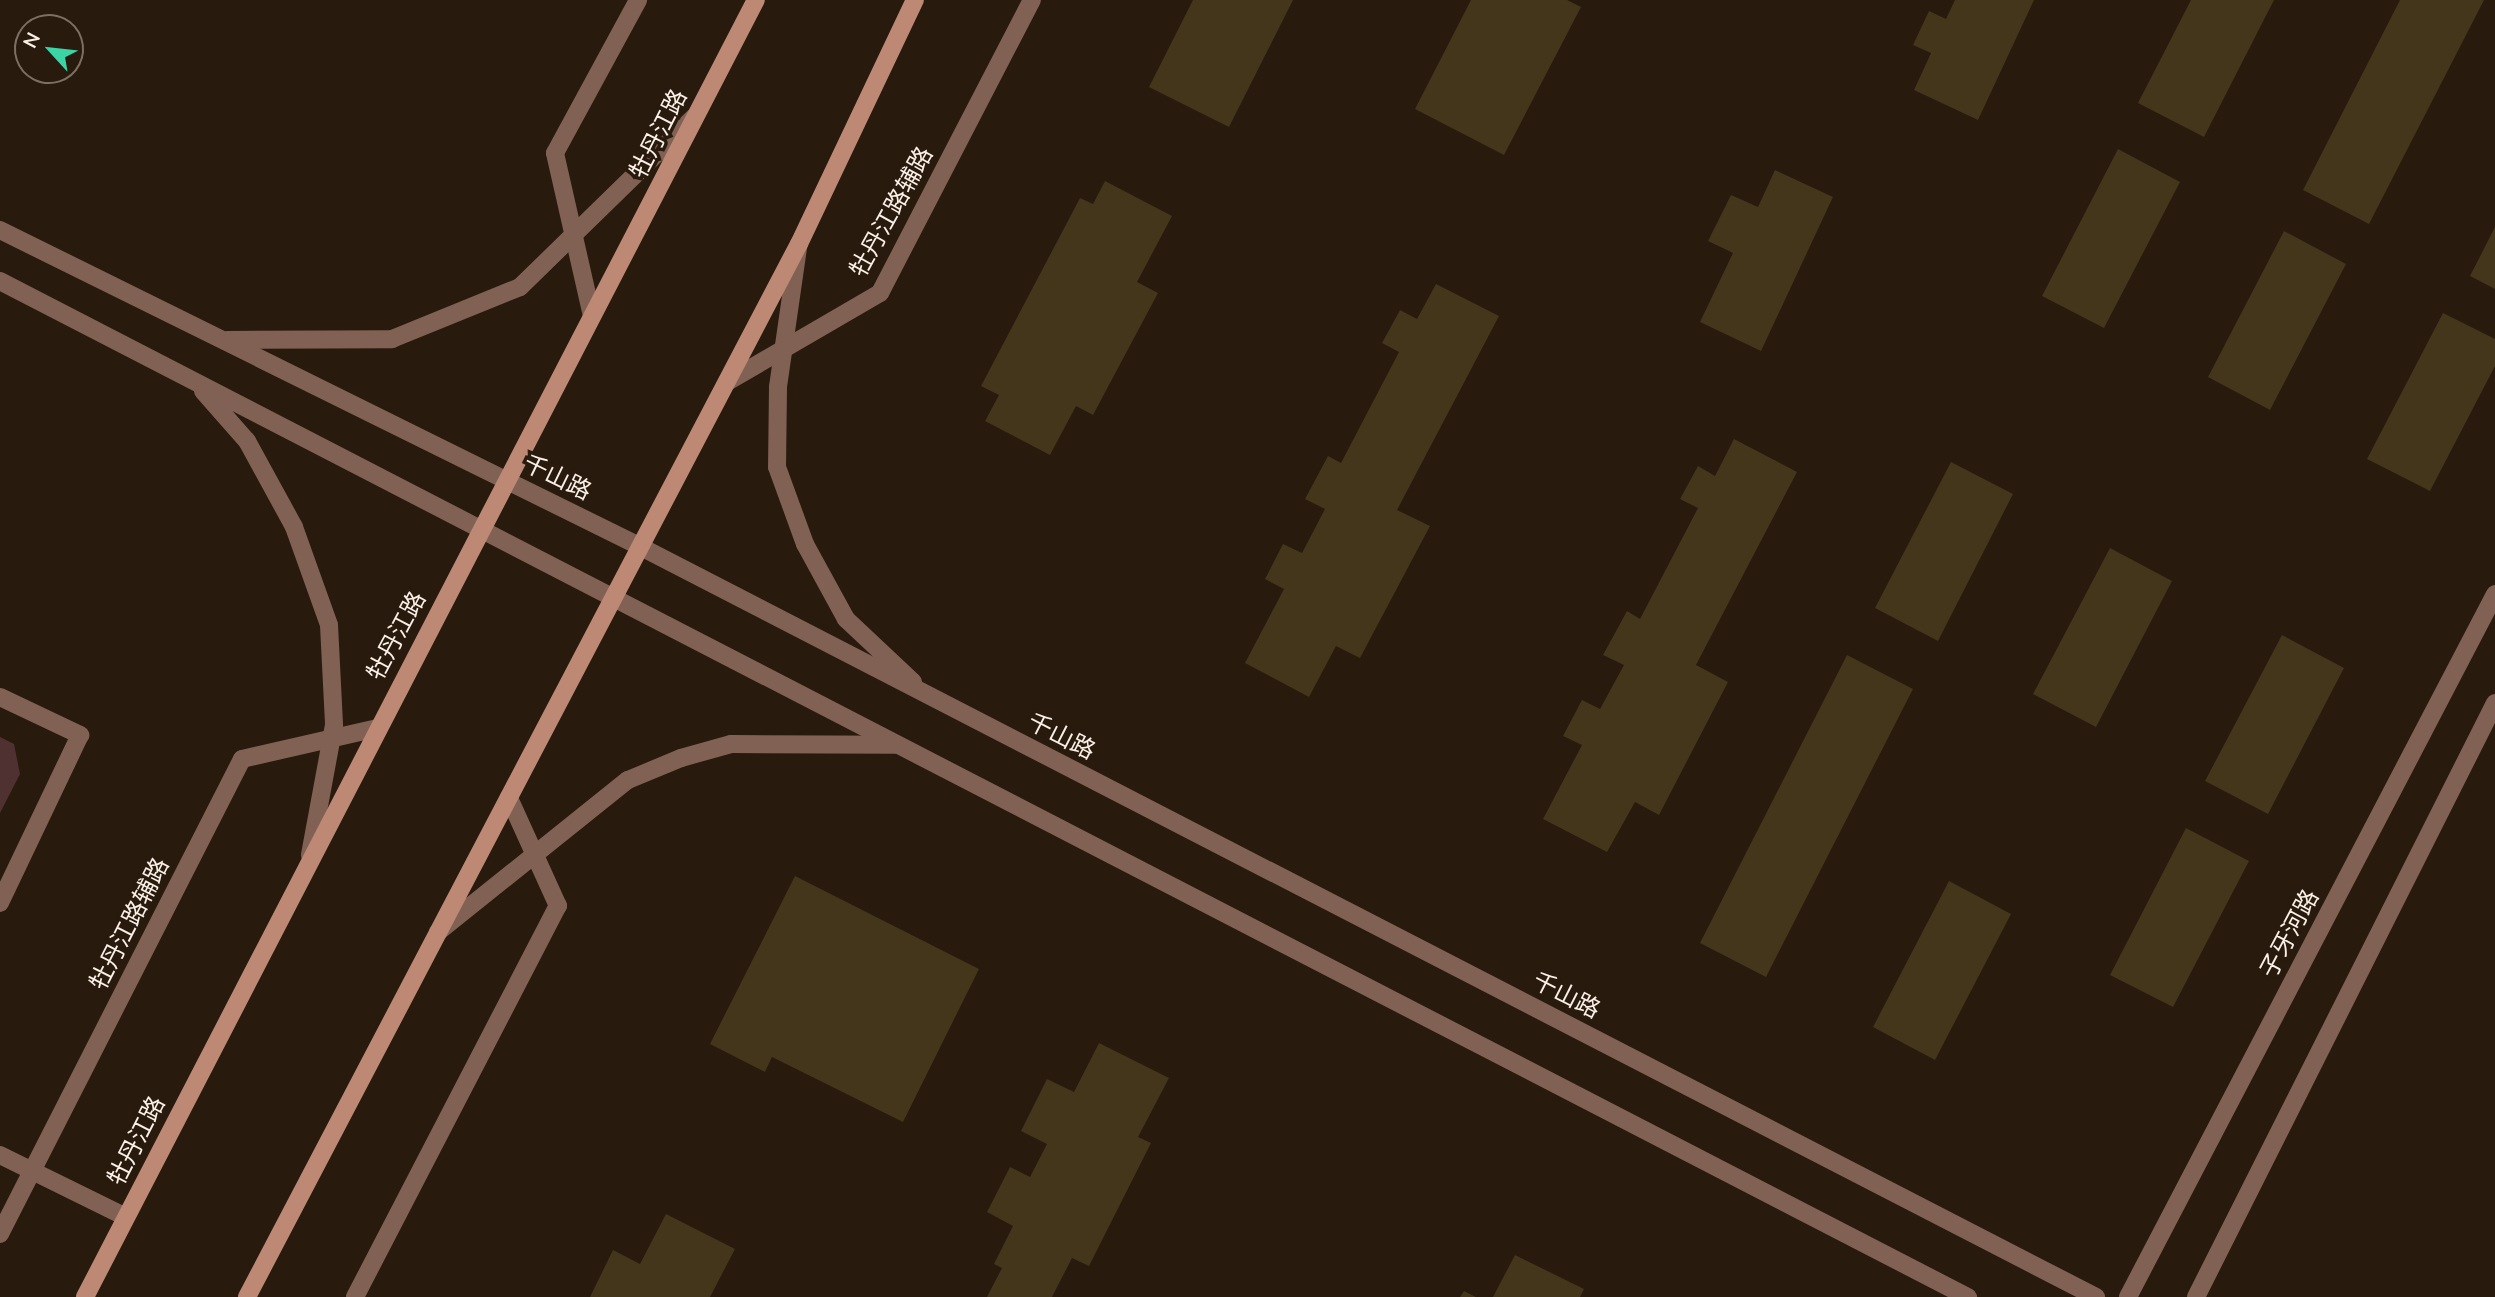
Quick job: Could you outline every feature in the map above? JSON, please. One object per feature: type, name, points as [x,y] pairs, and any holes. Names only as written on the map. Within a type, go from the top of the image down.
[{"type":"main road","name":"牡丹江路","points":[[85,1297],[310,855],[508,481],[755,0]]},
{"type":"main road","points":[[247,1297],[799,244],[915,0]]},
{"type":"street","points":[[592,316],[555,153],[638,0]]},
{"type":"street","name":"牡丹江路辅路","points":[[727,382],[880,293],[1032,0]]},
{"type":"street","points":[[218,340],[392,339],[520,287],[573,232],[696,115]]},
{"type":"street","name":"千山路","points":[[0,229],[218,340],[641,547],[2096,1297]]},
{"type":"street","points":[[799,244],[783,349],[777,467],[805,544],[846,619],[928,696]]},
{"type":"street","points":[[0,281],[1968,1297]]},
{"type":"street","points":[[196,383],[247,442],[294,527],[329,625],[332,738],[310,855]]},
{"type":"street","name":"子牙河路","points":[[2128,1297],[2495,594]]},
{"type":"street","points":[[0,697],[80,736],[0,903]]},
{"type":"street","points":[[2196,1297],[2495,703]]},
{"type":"street","name":"牡丹江路辅路","points":[[0,1234],[242,758],[377,727]]},
{"type":"street","points":[[438,932],[533,852],[628,780],[681,758],[731,744],[900,745]]},
{"type":"street","points":[[355,1297],[558,906],[509,798]]},
{"type":"street","points":[[0,1155],[125,1217]]},
{"type":"shaded area","points":[[0,737],[14,744],[20,774],[0,813]]},
{"type":"building","points":[[1193,0],[1293,0],[1229,127],[1149,87]]},
{"type":"building","points":[[1471,0],[1567,0],[1581,7],[1504,155],[1415,109]]},
{"type":"building","points":[[1955,0],[2034,0],[1978,120],[1914,90],[1931,53],[1913,45],[1929,11],[1946,19]]},
{"type":"building","points":[[2191,0],[2274,0],[2204,137],[2138,103]]},
{"type":"building","points":[[2400,0],[2484,0],[2369,224],[2303,190]]},
{"type":"building","points":[[2118,149],[2180,182],[2104,328],[2042,296]]},
{"type":"building","points":[[1775,170],[1833,197],[1761,351],[1700,322],[1733,253],[1708,241],[1731,195],[1758,207]]},
{"type":"building","points":[[1105,181],[1172,216],[1137,282],[1158,293],[1093,415],[1076,406],[1050,455],[985,421],[999,395],[981,386],[1080,198],[1093,204]]},
{"type":"building","points":[[2495,227],[2495,289],[2470,276]]},
{"type":"building","points":[[2284,231],[2346,264],[2270,410],[2208,377]]},
{"type":"building","points":[[1436,284],[1499,316],[1397,510],[1430,526],[1360,658],[1336,646],[1309,697],[1245,663],[1284,589],[1265,579],[1283,544],[1302,553],[1325,509],[1305,499],[1328,456],[1341,463],[1399,352],[1382,343],[1400,310],[1417,319]]},
{"type":"building","points":[[2443,313],[2495,339],[2495,366],[2430,491],[2367,459]]},
{"type":"building","points":[[1734,439],[1797,472],[1696,665],[1728,682],[1659,815],[1635,802],[1607,852],[1543,819],[1582,745],[1563,736],[1582,700],[1600,709],[1624,665],[1603,655],[1627,611],[1640,619],[1698,508],[1680,499],[1698,466],[1715,476]]},
{"type":"building","points":[[1951,462],[2013,494],[1938,641],[1875,608]]},
{"type":"building","points":[[2110,548],[2172,581],[2096,727],[2033,694]]},
{"type":"building","points":[[2282,635],[2344,668],[2268,814],[2205,781]]},
{"type":"building","points":[[1847,655],[1913,689],[1766,977],[1700,943]]},
{"type":"building","points":[[2186,828],[2249,861],[2173,1007],[2110,975]]},
{"type":"building","points":[[795,876],[979,969],[903,1122],[772,1057],[765,1072],[710,1044]]},
{"type":"building","points":[[1949,881],[2011,914],[1935,1060],[1873,1027]]},
{"type":"building","points":[[1099,1043],[1169,1078],[1138,1137],[1151,1143],[1089,1266],[1072,1258],[1052,1297],[987,1297],[1002,1268],[994,1264],[1013,1226],[987,1212],[1010,1167],[1030,1177],[1047,1144],[1021,1131],[1047,1079],[1074,1092]]},
{"type":"building","points":[[666,1214],[735,1249],[710,1297],[590,1297],[613,1250],[640,1264]]},
{"type":"building","points":[[1515,1255],[1584,1289],[1580,1297],[1493,1297]]},
{"type":"building","points":[[1464,1291],[1476,1297],[1460,1297]]}]
